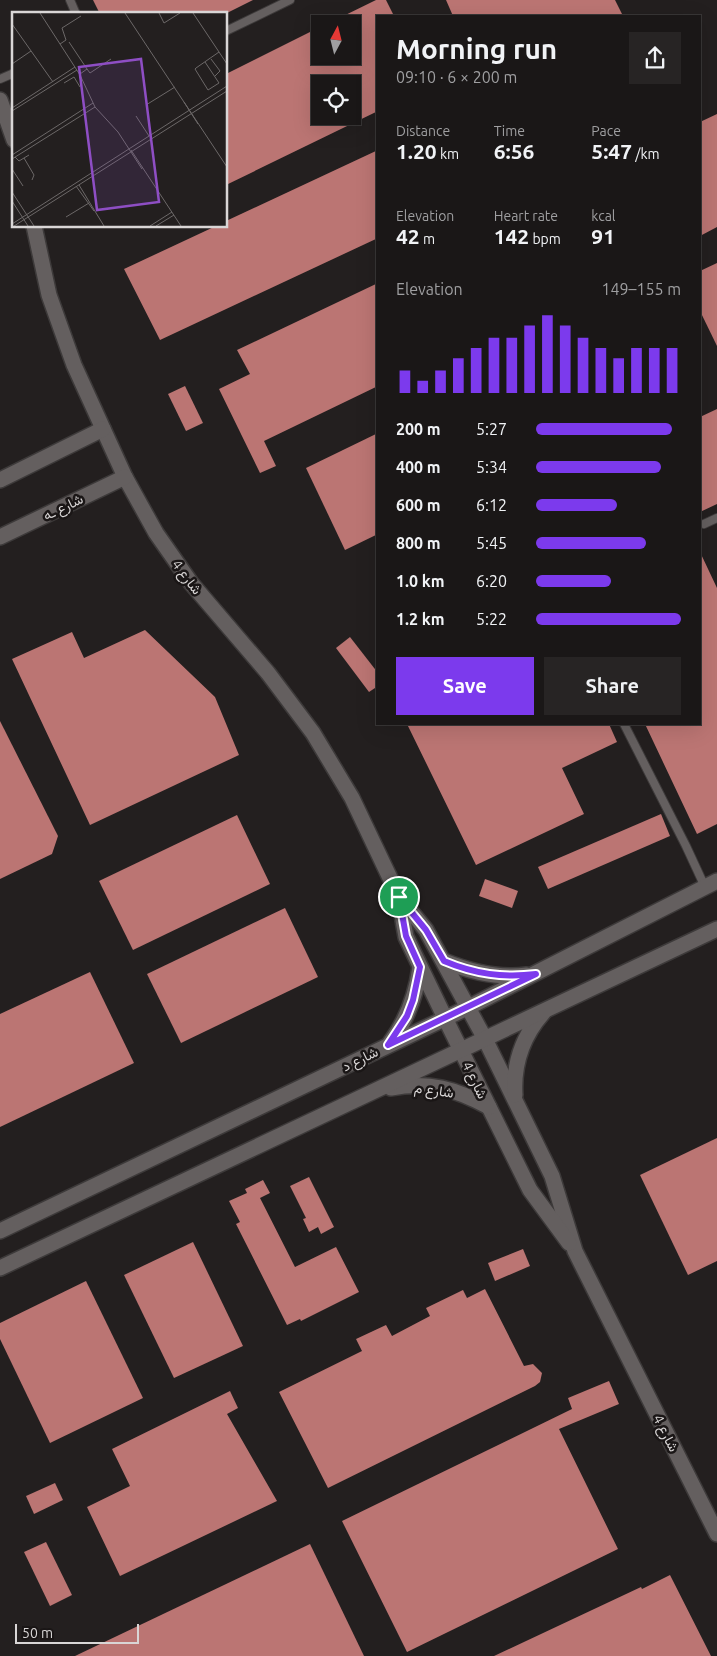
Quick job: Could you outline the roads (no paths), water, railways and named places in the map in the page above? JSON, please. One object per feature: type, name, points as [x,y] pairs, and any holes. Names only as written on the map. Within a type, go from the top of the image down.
[{"type":"street","points":[[0,100],[12,134]]},
{"type":"street","name":"شارع 4","points":[[34,228],[50,296],[74,365],[126,477],[156,533],[191,584],[268,673],[313,733],[352,798],[399,897],[426,930],[444,961],[469,1007],[552,1176],[576,1251],[717,1534]]},
{"type":"street","points":[[0,480],[103,429]]},
{"type":"street","name":"شارع ـه","points":[[0,537],[126,477]]},
{"type":"street","name":"شارع د","points":[[0,1230],[469,1007],[711,884]]},
{"type":"street","name":"شارع 4","points":[[399,897],[406,936],[530,1190],[576,1251]]},
{"type":"street","points":[[0,1268],[717,929]]},
{"type":"street","points":[[444,961],[480,974],[508,976],[536,974]]},
{"type":"street","points":[[388,1045],[407,1016],[413,1000],[420,967]]},
{"type":"street","points":[[516,1102],[514,1082],[516,1062],[532,1026],[545,1011]]},
{"type":"street","name":"شارع م","points":[[377,1090],[421,1085],[445,1088],[468,1095],[489,1107]]},
{"type":"lane","points":[[70,0],[75,12]]},
{"type":"lane","points":[[228,30],[290,0]]},
{"type":"lane","points":[[0,79],[12,73]]},
{"type":"lane","points":[[704,524],[717,518]]},
{"type":"lane","points":[[625,725],[686,846],[711,884]]}]
